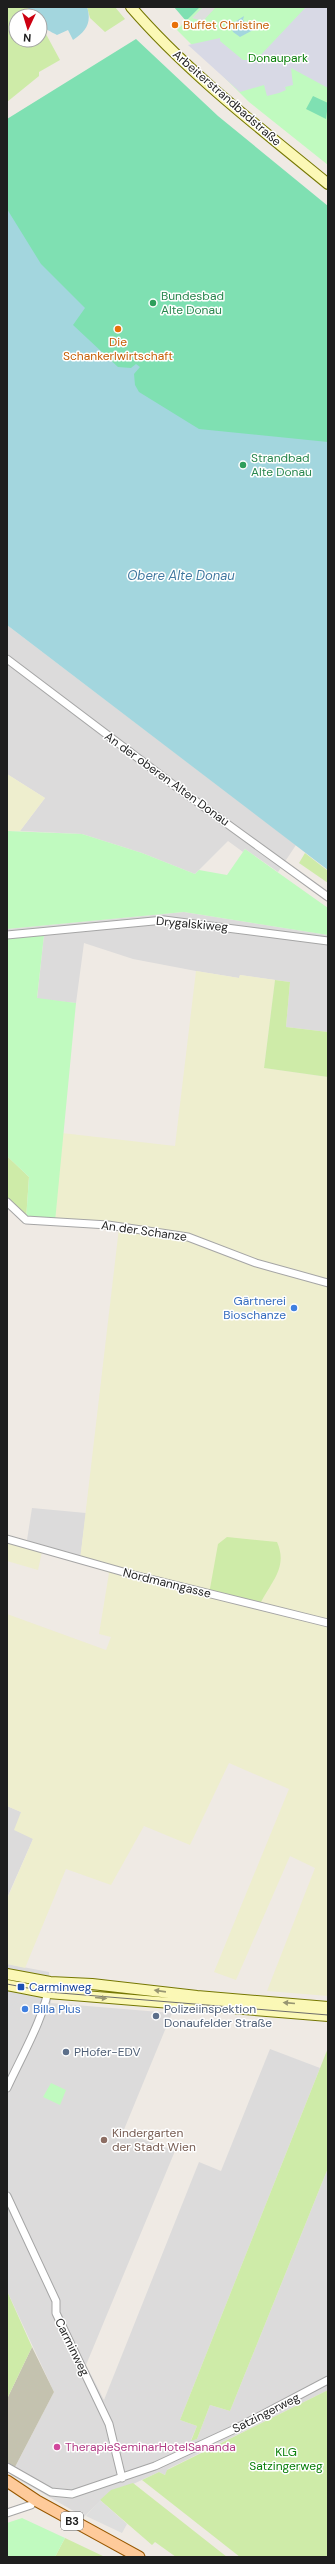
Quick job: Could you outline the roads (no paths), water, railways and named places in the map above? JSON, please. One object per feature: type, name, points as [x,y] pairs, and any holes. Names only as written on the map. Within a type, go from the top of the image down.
[{"type":"main road","name":"Arbeiterstrandbadstraße","points":[[131,7],[230,102],[328,184]]},
{"type":"main road","points":[[7,1974],[50,1982],[144,1988],[197,1996],[328,2007]]},
{"type":"main road","points":[[7,1985],[48,1993],[328,2016]]},
{"type":"main road","name":"B3","points":[[7,2481],[37,2501],[139,2557]]},
{"type":"main road","name":"B3","points":[[7,2489],[31,2505],[127,2557]]},
{"type":"street","name":"An der oberen Alten Donau","points":[[7,659],[175,786],[328,897]]},
{"type":"street","name":"Drygalskiweg","points":[[7,934],[164,920],[328,941]]},
{"type":"street","name":"An der Schanze","points":[[7,1202],[26,1220],[108,1225],[188,1237],[256,1263],[328,1283]]},
{"type":"street","name":"Nordmanngasse","points":[[7,1539],[134,1576],[328,1623]]},
{"type":"street","points":[[7,2088],[48,1993],[50,1982]]},
{"type":"street","name":"Carminweg","points":[[7,2196],[56,2302],[56,2313],[109,2424],[122,2478]]},
{"type":"street","name":"Satzingerweg","points":[[7,2467],[51,2492],[72,2494],[92,2489],[155,2466],[235,2429],[328,2380]]},
{"type":"street","points":[[7,2513],[31,2505]]},
{"type":"water","points":[[27,7],[87,7],[89,18],[87,26],[73,40],[68,30],[57,35],[48,30],[48,8]]},
{"type":"water","points":[[244,16],[243,20],[251,27],[253,25],[255,26],[255,29],[240,37],[233,32],[230,25]]},
{"type":"water","name":"Obere Alte Donau","points":[[7,209],[41,264],[85,308],[73,325],[118,367],[131,368],[136,364],[140,367],[134,374],[135,385],[139,392],[199,429],[328,442],[328,870],[7,625]]},
{"type":"tram line","points":[[7,1984],[48,1992],[328,2015]]},
{"type":"place","name":"Buffet Christine","points":[[175,25]]},
{"type":"place","name":"Bundesbad Alte Donau","points":[[153,303]]},
{"type":"place","name":"Die Schankerlwirtschaft","points":[[118,329]]},
{"type":"place","name":"Strandbad Alte Donau","points":[[243,465]]},
{"type":"place","name":"Gärtnerei Bioschanze","points":[[294,1308]]},
{"type":"place","name":"Carminweg","points":[[21,1987]]},
{"type":"place","name":"Billa Plus","points":[[25,2009]]},
{"type":"place","name":"Polizeiinspektion Donaufelder Straße","points":[[156,2016]]},
{"type":"place","name":"PHofer-EDV","points":[[66,2052]]},
{"type":"place","name":"Kindergarten der Stadt Wien","points":[[104,2140]]},
{"type":"place","name":"TherapieSeminarHotelSananda","points":[[57,2447]]},
{"type":"park label","name":"Donaupark","points":[[278,58]]},
{"type":"park label","name":"KLG Satzingerweg","points":[[286,2459]]}]
